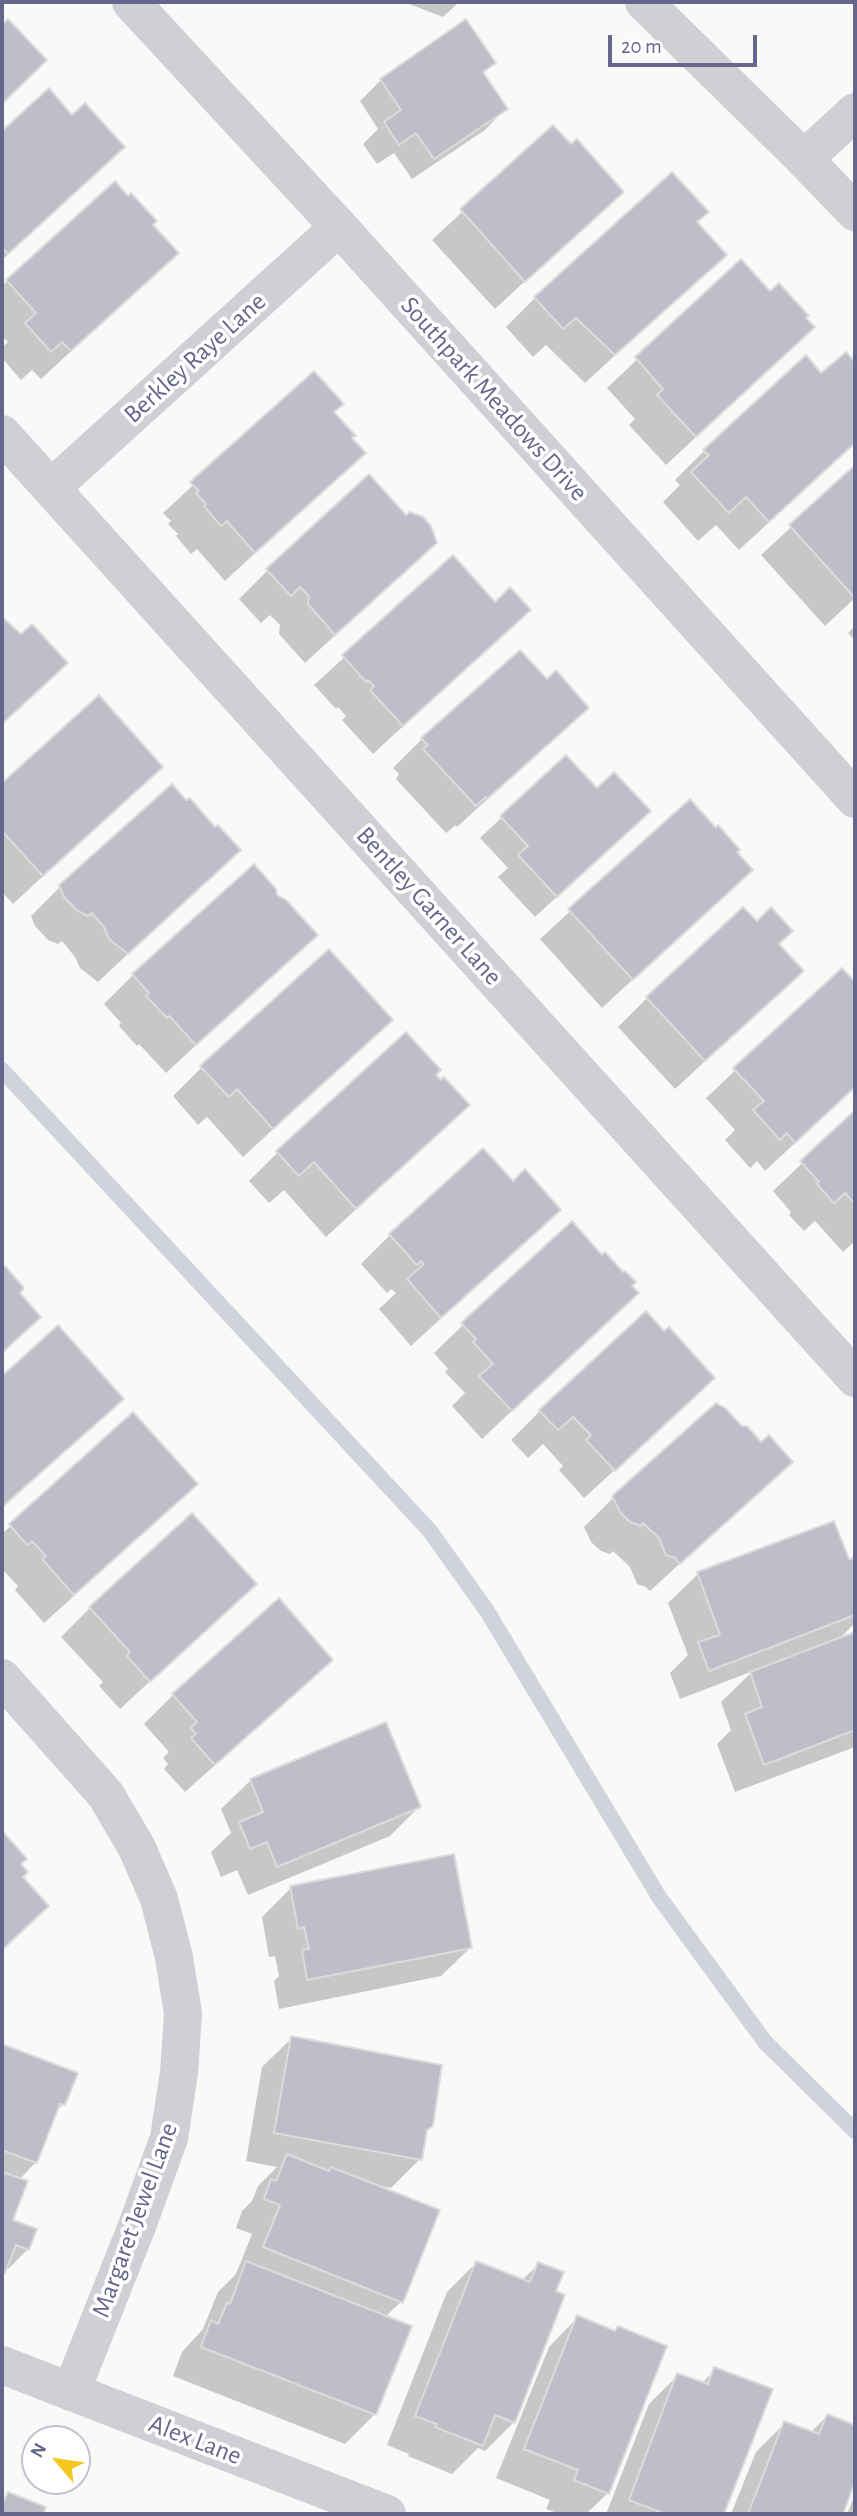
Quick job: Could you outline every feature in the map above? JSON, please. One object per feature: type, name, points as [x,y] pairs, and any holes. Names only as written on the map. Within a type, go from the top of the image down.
[{"type":"street","name":"Southpark Meadows Drive","points":[[131,2],[339,227],[855,799]]},
{"type":"street","points":[[644,2],[855,212]]},
{"type":"street","points":[[804,159],[855,112]]},
{"type":"street","name":"Berkley Raye Lane","points":[[51,488],[339,227]]},
{"type":"street","name":"Bentley Garner Lane","points":[[2,434],[855,1378]]},
{"type":"street","name":"Margaret Jewel Lane","points":[[2,1678],[106,1795],[138,1848],[159,1899],[174,1957],[183,2014],[179,2073],[169,2138],[71,2392]]},
{"type":"street","name":"Alex Lane","points":[[2,2365],[387,2514]]},
{"type":"building","points":[[8,19],[47,60],[2,104],[2,25]]},
{"type":"building","points":[[466,19],[496,63],[483,72],[508,109],[434,159],[416,133],[399,145],[384,122],[401,110],[380,79]]},
{"type":"building","points":[[49,88],[72,115],[85,103],[125,147],[8,254],[2,247],[2,131]]},
{"type":"building","points":[[553,125],[571,144],[577,139],[624,192],[525,282],[460,209]]},
{"type":"building","points":[[672,172],[709,212],[697,222],[727,255],[615,355],[576,318],[563,329],[534,297]]},
{"type":"building","points":[[115,181],[128,196],[131,193],[157,221],[153,225],[179,253],[71,351],[62,342],[51,352],[25,323],[36,313],[6,280]]},
{"type":"building","points":[[741,259],[770,291],[779,283],[809,316],[806,318],[815,327],[696,437],[657,395],[663,389],[635,357]]},
{"type":"building","points":[[846,352],[855,362],[855,443],[769,522],[746,497],[729,513],[691,472],[709,455],[703,450],[806,355],[821,373]]},
{"type":"building","points":[[314,371],[344,404],[334,412],[356,436],[352,438],[366,453],[255,553],[227,521],[221,526],[204,506],[206,504],[196,493],[199,491],[190,482]]},
{"type":"building","points":[[855,465],[855,598],[789,525]]},
{"type":"building","points":[[369,474],[406,515],[410,512],[423,517],[431,526],[437,543],[335,635],[308,604],[309,596],[300,587],[291,596],[266,569]]},
{"type":"building","points":[[453,555],[495,602],[510,587],[531,610],[403,726],[370,690],[374,686],[368,680],[366,682],[342,655]]},
{"type":"building","points":[[2,617],[21,634],[32,624],[68,663],[2,724]]},
{"type":"building","points":[[520,650],[547,679],[556,670],[589,708],[476,806],[423,749],[428,745],[421,738]]},
{"type":"building","points":[[99,695],[163,767],[43,876],[2,831],[2,783]]},
{"type":"building","points":[[566,755],[597,788],[614,772],[651,811],[557,897],[518,855],[528,846],[500,816]]},
{"type":"building","points":[[172,784],[186,800],[190,798],[215,827],[218,825],[241,850],[128,954],[109,939],[104,927],[92,913],[88,916],[78,911],[64,897],[59,885]]},
{"type":"building","points":[[690,799],[716,828],[718,825],[753,870],[633,980],[568,909]]},
{"type":"building","points":[[254,864],[276,889],[277,895],[286,900],[318,935],[196,1045],[146,996],[149,993],[132,974]]},
{"type":"building","points":[[743,907],[757,921],[771,907],[793,931],[779,944],[804,971],[705,1061],[646,997]]},
{"type":"building","points":[[329,949],[393,1020],[273,1129],[237,1089],[229,1097],[200,1066]]},
{"type":"building","points":[[842,968],[855,982],[855,1087],[795,1143],[787,1133],[780,1140],[753,1110],[764,1101],[733,1068]]},
{"type":"building","points":[[406,1032],[441,1070],[436,1075],[441,1080],[444,1077],[470,1105],[356,1209],[314,1162],[299,1176],[276,1151]]},
{"type":"building","points":[[855,1110],[855,1204],[845,1193],[834,1203],[800,1161]]},
{"type":"building","points":[[483,1148],[513,1181],[525,1169],[561,1210],[441,1318],[407,1279],[424,1264],[421,1261],[417,1265],[389,1234]]},
{"type":"building","points":[[572,1221],[602,1255],[605,1252],[636,1282],[632,1286],[639,1293],[512,1411],[479,1376],[493,1364],[473,1342],[476,1339],[461,1323]]},
{"type":"building","points":[[5,1266],[24,1288],[20,1293],[41,1317],[2,1353],[2,1268]]},
{"type":"building","points":[[646,1311],[664,1331],[669,1327],[715,1378],[615,1471],[586,1440],[591,1435],[573,1417],[558,1430],[539,1410]]},
{"type":"building","points":[[58,1325],[124,1399],[2,1507],[2,1376]]},
{"type":"building","points":[[716,1403],[725,1408],[742,1426],[747,1426],[761,1442],[769,1435],[793,1462],[680,1564],[675,1558],[666,1555],[659,1538],[643,1523],[641,1526],[630,1522],[620,1512],[612,1496]]},
{"type":"building","points":[[133,1412],[198,1484],[74,1595],[42,1559],[46,1556],[32,1541],[27,1545],[9,1524]]},
{"type":"building","points":[[192,1513],[257,1584],[150,1682],[127,1656],[130,1652],[89,1607]]},
{"type":"building","points":[[834,1521],[849,1559],[853,1558],[855,1563],[855,1615],[709,1671],[698,1642],[720,1635],[697,1572]]},
{"type":"building","points":[[279,1598],[333,1660],[215,1765],[191,1738],[196,1734],[191,1728],[197,1722],[172,1694]]},
{"type":"building","points":[[855,1632],[855,1730],[764,1765],[745,1714],[762,1707],[750,1672]]},
{"type":"building","points":[[386,1722],[421,1807],[277,1867],[267,1842],[250,1849],[239,1822],[263,1812],[250,1779]]},
{"type":"building","points":[[4,1833],[27,1859],[21,1864],[28,1872],[23,1877],[49,1906],[2,1950],[2,1834]]},
{"type":"building","points":[[454,1854],[472,1948],[307,1980],[302,1950],[309,1949],[304,1927],[298,1929],[290,1886]]},
{"type":"building","points":[[291,2036],[442,2065],[433,2126],[427,2130],[422,2160],[274,2133]]},
{"type":"building","points":[[2,2044],[78,2073],[65,2105],[60,2104],[37,2163],[2,2150]]},
{"type":"building","points":[[287,2154],[329,2171],[331,2167],[440,2210],[403,2303],[263,2247],[280,2205],[264,2199],[271,2179],[276,2181]]},
{"type":"building","points":[[2,2172],[28,2181],[13,2220],[37,2229],[29,2250],[16,2245],[5,2273],[2,2272]]},
{"type":"building","points":[[246,2261],[412,2326],[376,2415],[201,2347],[211,2320],[218,2324],[227,2303],[230,2304]]},
{"type":"building","points":[[476,2261],[530,2282],[538,2262],[564,2272],[556,2291],[565,2295],[515,2423],[495,2415],[483,2446],[415,2416]]},
{"type":"building","points":[[577,2315],[615,2331],[618,2326],[667,2346],[609,2494],[574,2480],[578,2470],[524,2449]]},
{"type":"building","points":[[714,2367],[773,2389],[724,2514],[666,2514],[629,2500],[677,2373],[708,2384]]},
{"type":"building","points":[[827,2414],[855,2425],[855,2482],[843,2514],[748,2514],[784,2421],[819,2434]]},
{"type":"building","points":[[8,2492],[46,2507],[43,2514],[2,2514],[2,2505]]},
{"type":"waterway","points":[[2,1070],[430,1531],[487,1611],[659,1897],[765,2042],[855,2131]]}]
